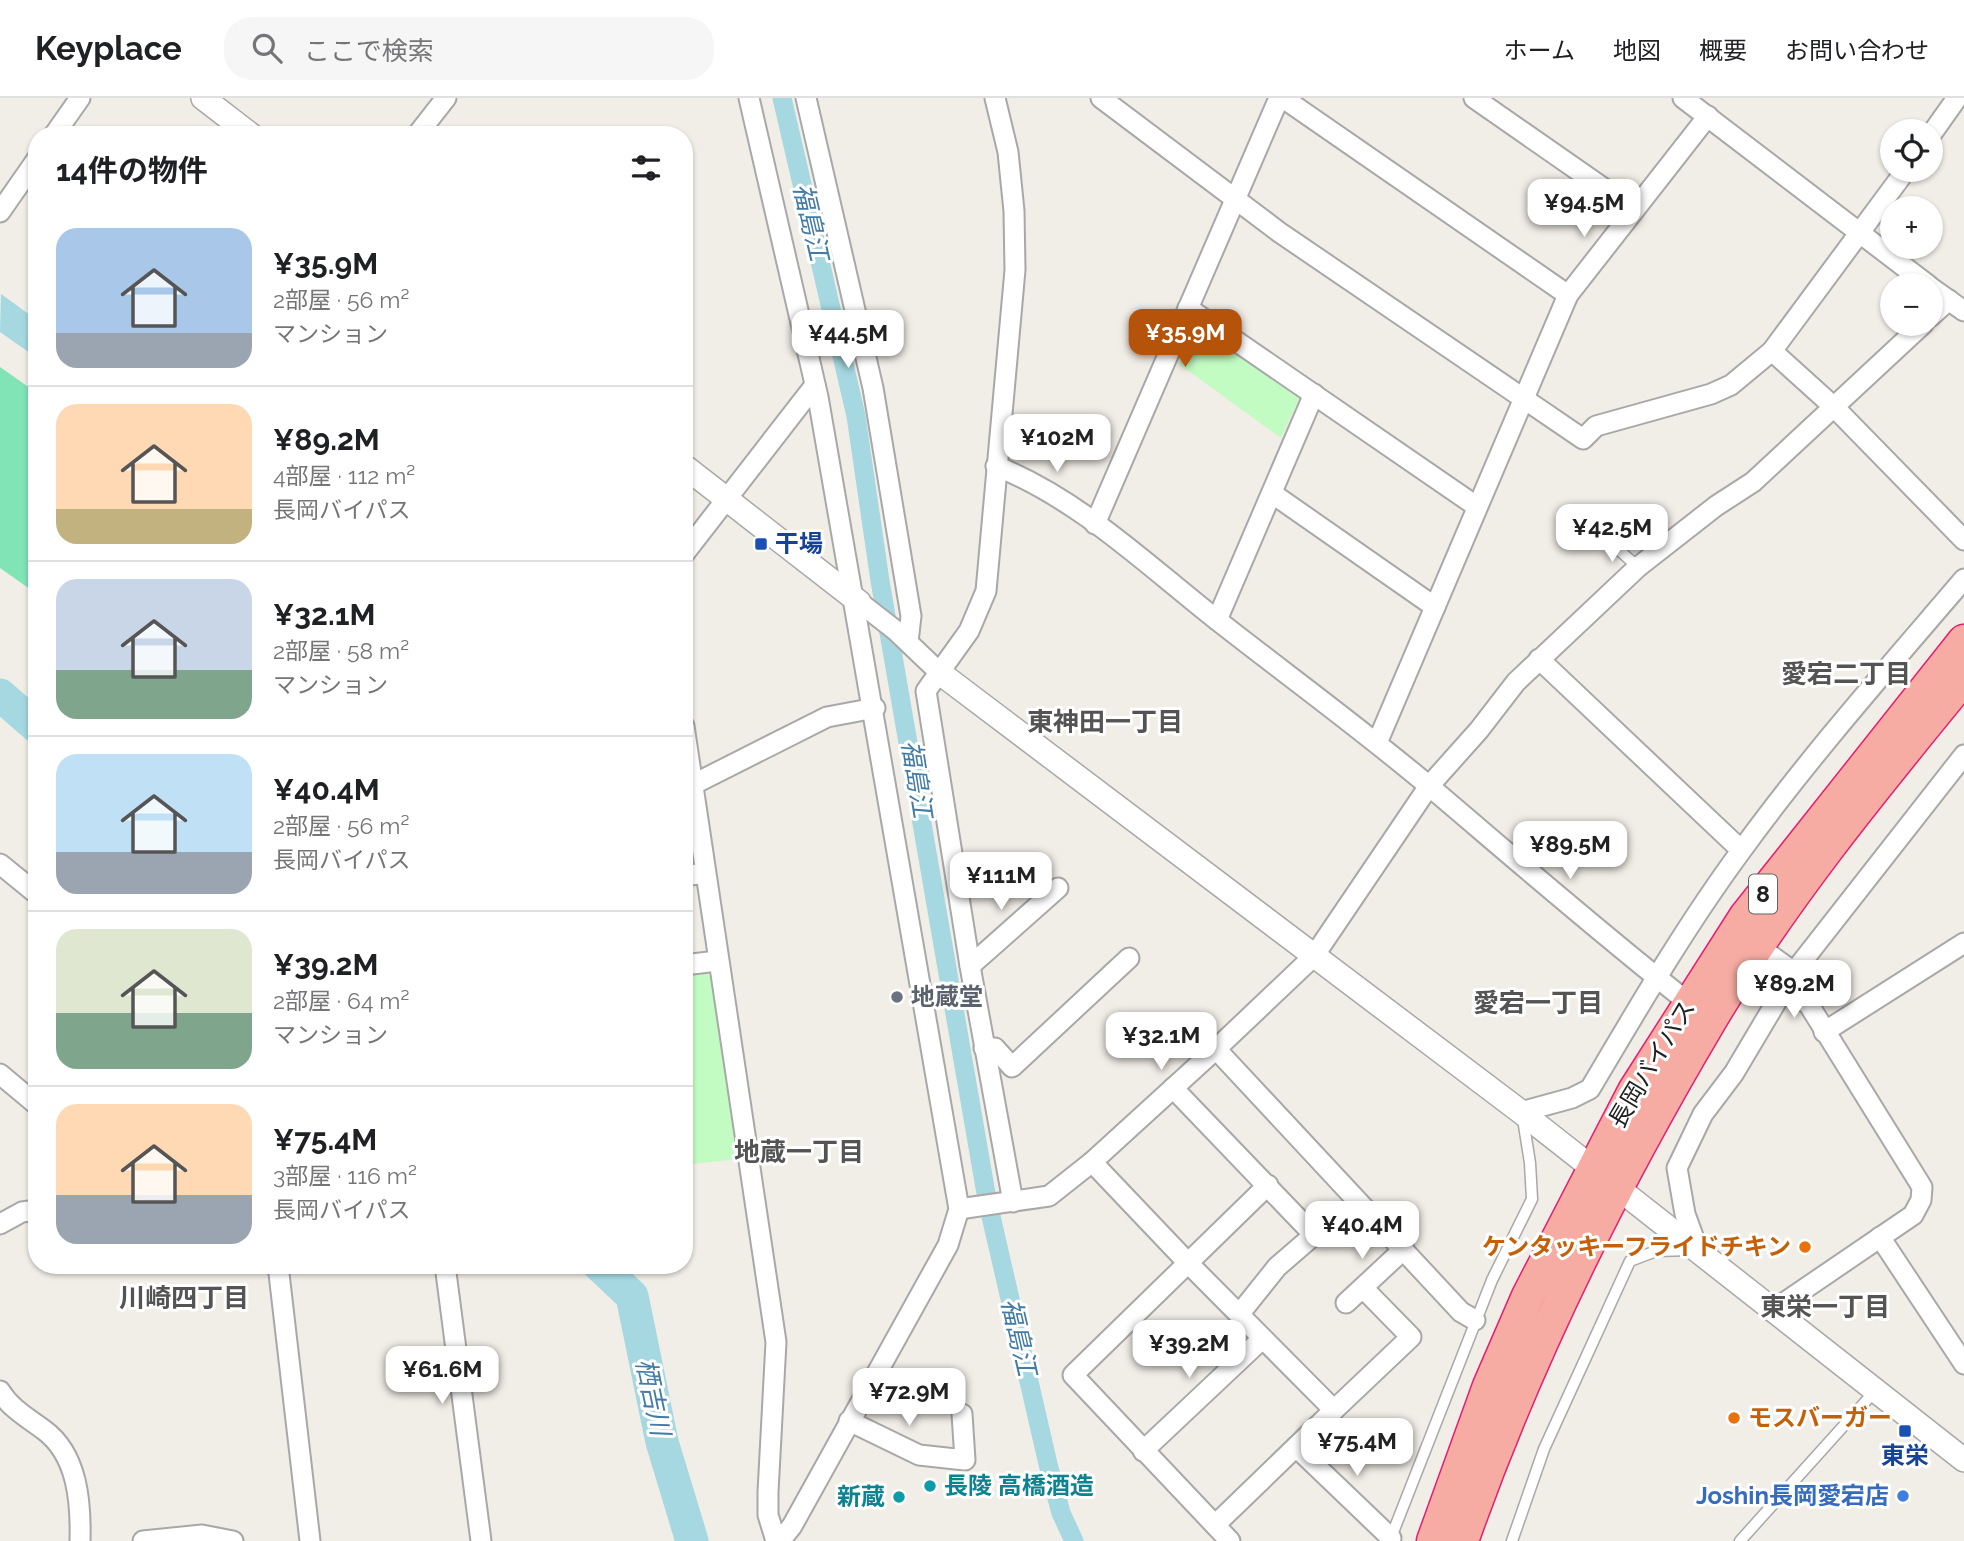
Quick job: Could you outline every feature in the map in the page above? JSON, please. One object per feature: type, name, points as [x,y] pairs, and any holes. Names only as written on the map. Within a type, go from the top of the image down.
[{"type":"highway","name":"長岡バイパス","points":[[1433,1541],[1489,1385],[1546,1259],[1592,1168],[1689,1003],[1745,917],[1817,828],[1854,775],[1964,642]]},
{"type":"highway","name":"長岡バイパス","points":[[1462,1541],[1496,1444],[1531,1364],[1617,1190],[1707,1025],[1759,947],[1870,795],[1964,678]]},
{"type":"street","points":[[60,126],[80,98]]},
{"type":"street","points":[[203,98],[239,126]]},
{"type":"street","points":[[424,126],[446,98]]},
{"type":"street","points":[[693,811],[705,873],[776,1342],[768,1515],[778,1541],[792,1526],[966,1209],[815,385],[749,98]]},
{"type":"street","points":[[806,98],[873,388],[911,616],[902,636]]},
{"type":"street","points":[[995,98],[1008,152],[1014,211],[1014,270],[982,604],[969,631],[926,691],[1008,1203]]},
{"type":"street","points":[[1101,98],[1234,198],[1523,401],[1583,439],[1596,426],[1711,394],[1731,385],[1772,351],[1897,182]]},
{"type":"street","points":[[1095,524],[1234,198],[1281,98],[1567,295]]},
{"type":"street","points":[[1474,98],[1632,208]]},
{"type":"street","points":[[1683,98],[1912,273]]},
{"type":"street","points":[[1943,119],[1958,98]]},
{"type":"street","points":[[1377,743],[1567,295],[1632,208],[1707,116]]},
{"type":"street","points":[[0,212],[28,174]]},
{"type":"street","points":[[1188,308],[1476,506]]},
{"type":"street","points":[[966,1209],[1049,1196],[1092,1162],[1216,1049],[1314,956],[1429,786],[1539,659],[1638,567],[1716,506],[1754,482],[1910,336]]},
{"type":"street","points":[[1772,351],[1834,407],[1964,541]]},
{"type":"street","points":[[693,543],[815,385]]},
{"type":"street","points":[[1217,620],[1314,394]]},
{"type":"street","points":[[996,466],[1025,477],[1095,524],[1377,743],[1689,1003]]},
{"type":"street","points":[[693,473],[902,636],[940,673],[1521,1112],[1964,1460]]},
{"type":"street","points":[[1273,494],[1435,607]]},
{"type":"street","points":[[1521,1112],[1583,1095],[1590,1089],[1657,977],[1741,850],[1817,752],[1964,579]]},
{"type":"street","points":[[1539,659],[1741,850]]},
{"type":"street","points":[[693,783],[827,717],[874,708]]},
{"type":"street","points":[[1698,1250],[1679,1186],[1681,1156],[1703,1114],[1734,1073],[1790,980],[1964,755]]},
{"type":"street","points":[[0,863],[28,886]]},
{"type":"street","points":[[693,875],[705,873]]},
{"type":"street","points":[[970,967],[1058,888]]},
{"type":"street","points":[[1824,1032],[1964,943]]},
{"type":"street","points":[[1759,947],[1809,1005],[1922,1187],[1922,1200],[1913,1215],[1772,1311]]},
{"type":"street","points":[[984,1048],[995,1048],[1012,1067],[1129,957]]},
{"type":"street","points":[[693,964],[717,961]]},
{"type":"street","points":[[1216,1049],[1461,1312],[1475,1320]]},
{"type":"street","points":[[0,1074],[28,1097]]},
{"type":"street","points":[[1173,1088],[1314,1235],[1277,1267],[1241,1312]]},
{"type":"street","points":[[1092,1162],[1334,1410]]},
{"type":"street","points":[[1230,1541],[1073,1376],[1268,1185]]},
{"type":"street","points":[[0,1224],[28,1211]]},
{"type":"street","points":[[1880,1237],[1964,1364]]},
{"type":"street","points":[[1346,1303],[1404,1249]]},
{"type":"street","points":[[279,1274],[310,1541]]},
{"type":"street","points":[[446,1274],[481,1541]]},
{"type":"street","points":[[1214,1525],[1411,1337],[1363,1288]]},
{"type":"street","points":[[1143,1451],[1262,1339]]},
{"type":"street","points":[[0,1391],[8,1404],[48,1433],[63,1450],[75,1479],[81,1512],[80,1541]]},
{"type":"street","points":[[849,1421],[919,1455],[965,1460],[962,1414]]},
{"type":"street","points":[[1296,1447],[1390,1540]]},
{"type":"street","points":[[144,1541],[202,1535],[233,1541]]},
{"type":"lane","points":[[1594,528],[1638,567]]},
{"type":"lane","points":[[1390,1540],[1475,1320],[1532,1199],[1532,1175],[1521,1112]]},
{"type":"lane","points":[[1512,1541],[1544,1449],[1630,1261],[1656,1251],[1698,1250]]},
{"type":"lane","points":[[1740,1541],[1876,1390]]},
{"type":"green space","points":[[1196,327],[1300,397],[1281,438],[1179,364]]},
{"type":"green space","points":[[0,367],[28,387],[28,588],[0,568]]},
{"type":"green space","points":[[703,969],[712,978],[738,1159],[693,1164],[693,971]]},
{"type":"water","points":[[1,294],[28,314],[28,352],[0,332]]},
{"type":"waterway","name":"福島江","points":[[782,98],[856,416],[880,581],[987,1199],[1048,1464],[1061,1513],[1074,1541]]},
{"type":"waterway","name":"栖吉川","points":[[0,695],[28,719]]},
{"type":"waterway","name":"栖吉川","points":[[609,1274],[632,1296],[662,1442],[692,1541]]},
{"type":"place","name":"干場","points":[[761,544]]},
{"type":"place","name":"地蔵堂","points":[[897,997]]},
{"type":"place","name":"ケンタッキーフライドチキン","points":[[1805,1247]]},
{"type":"place","name":"モスバーガー","points":[[1734,1418]]},
{"type":"place","name":"東栄","points":[[1905,1431]]},
{"type":"place","name":"長陵 高橋酒造","points":[[930,1486]]},
{"type":"place","name":"Joshin長岡愛宕店","points":[[1903,1496]]},
{"type":"place","name":"新蔵","points":[[899,1497]]},
{"type":"district","name":"愛宕二丁目","points":[[1846,674]]},
{"type":"district","name":"東神田一丁目","points":[[1105,722]]},
{"type":"district","name":"愛宕一丁目","points":[[1538,1003]]},
{"type":"district","name":"地蔵一丁目","points":[[799,1152]]},
{"type":"district","name":"川崎四丁目","points":[[184,1298]]},
{"type":"district","name":"東栄一丁目","points":[[1825,1307]]}]
